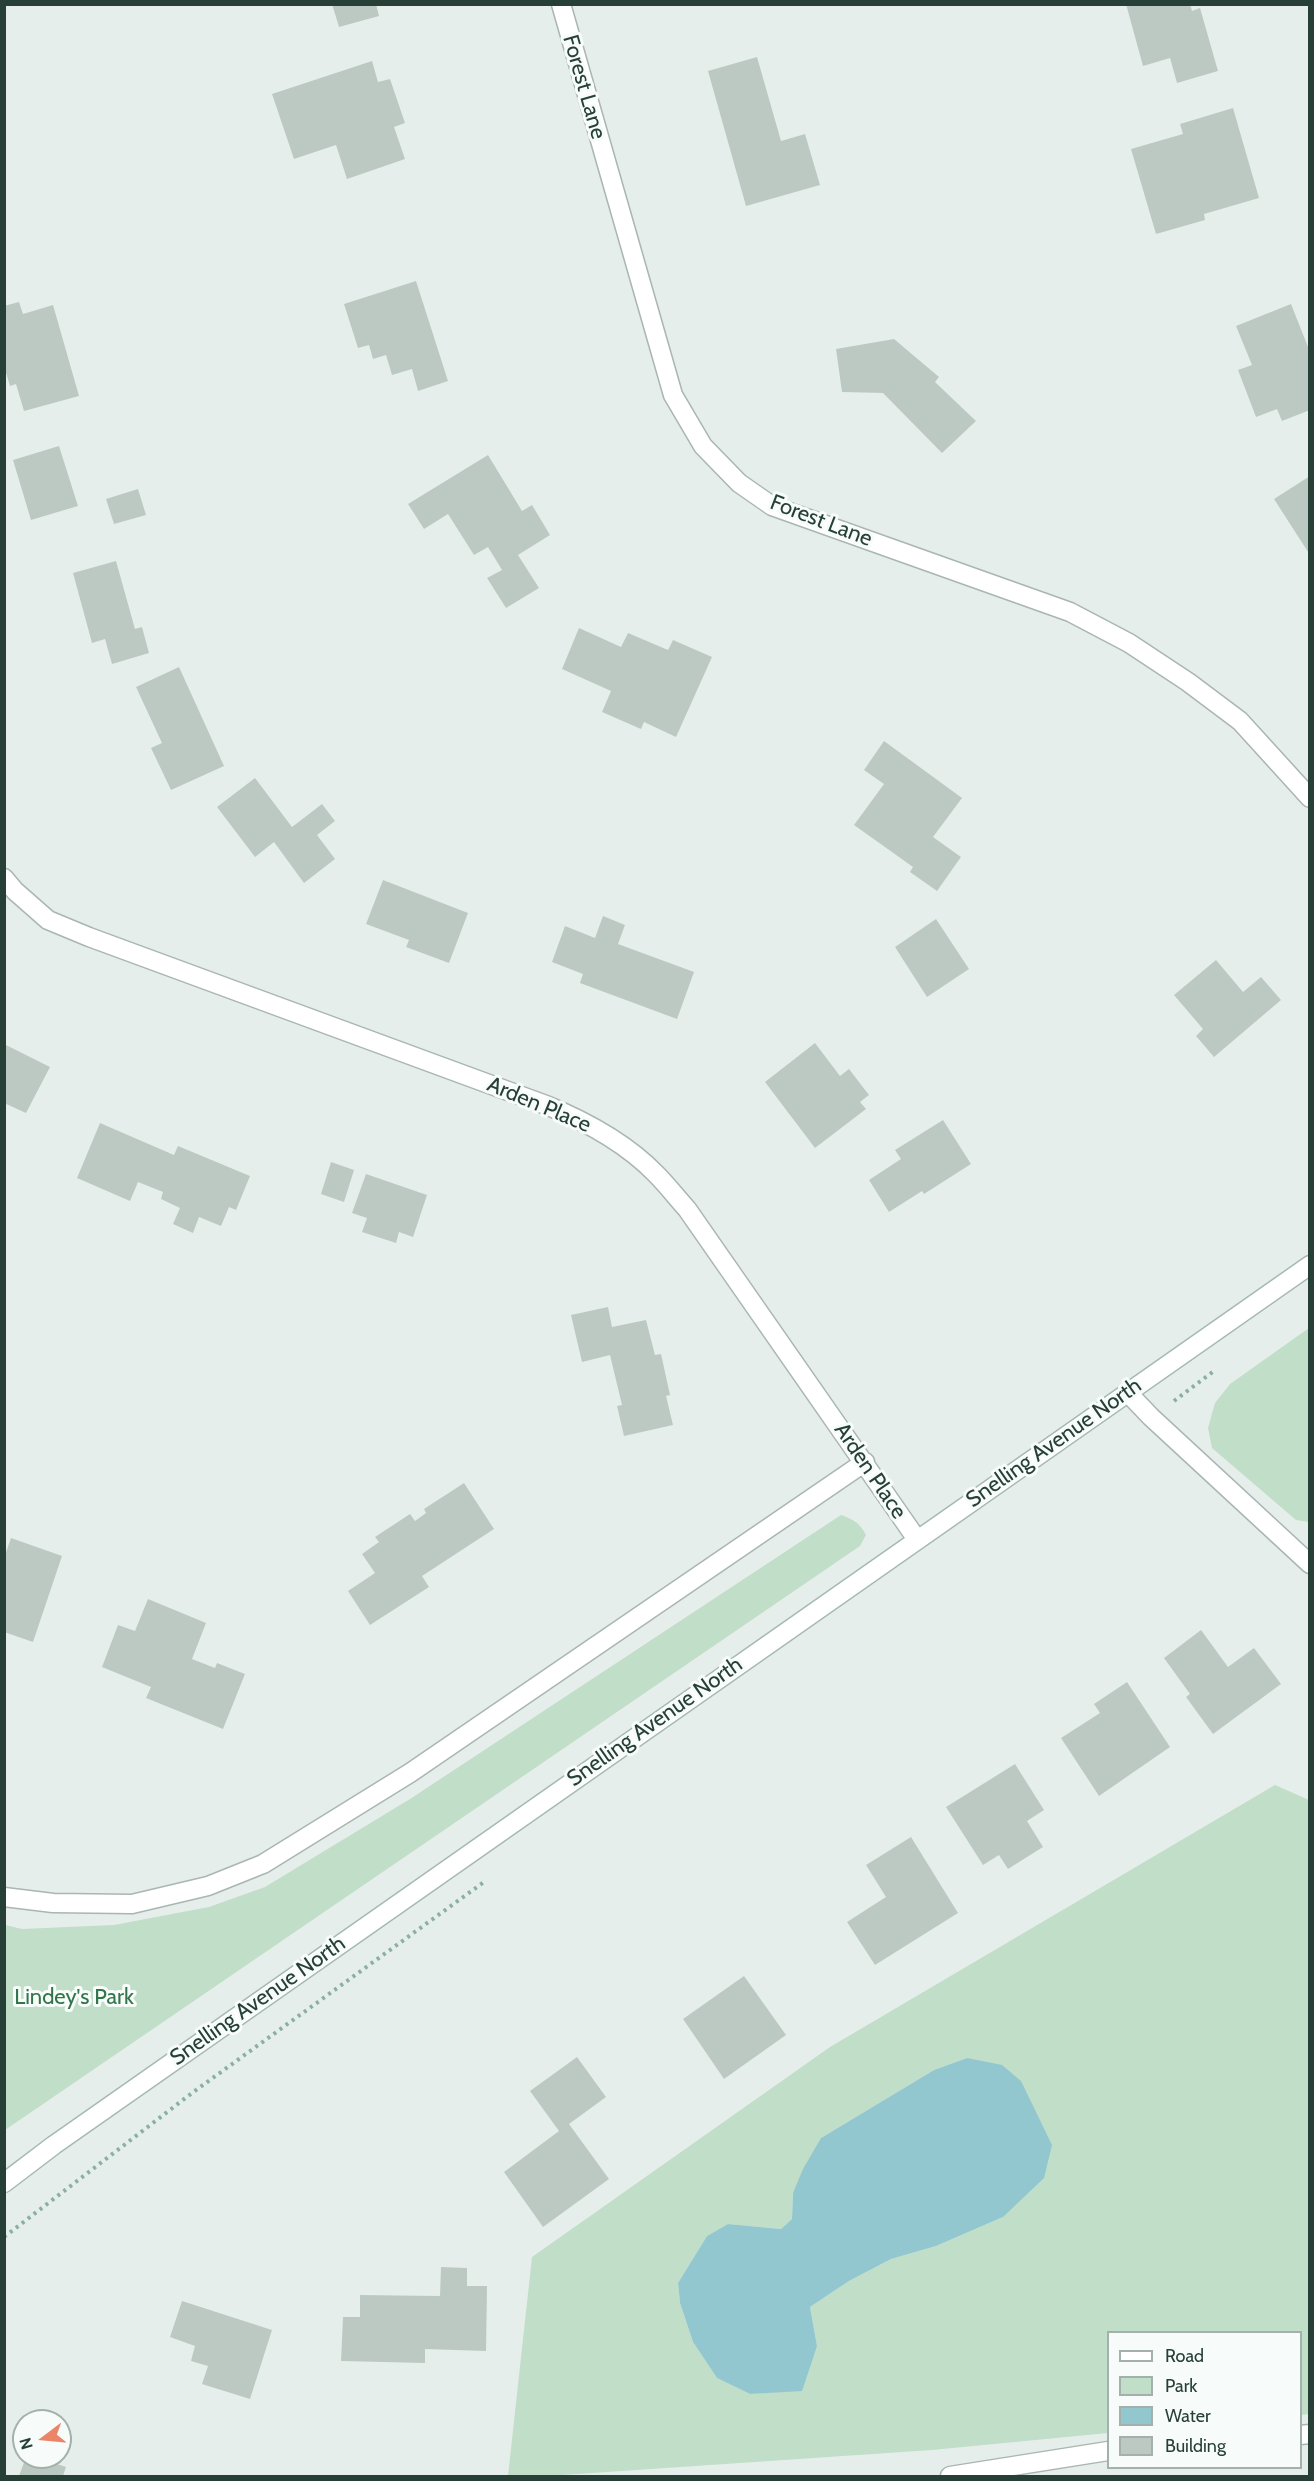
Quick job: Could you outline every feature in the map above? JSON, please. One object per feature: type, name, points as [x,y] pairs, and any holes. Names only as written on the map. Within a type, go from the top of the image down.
[{"type":"street","name":"Forest Lane","points":[[561,4],[673,395],[703,446],[739,483],[772,506],[1070,612],[1129,643],[1188,682],[1240,721],[1310,798]]},
{"type":"street","name":"Arden Place","points":[[4,878],[15,891],[48,920],[89,938],[546,1104],[583,1120],[618,1144],[655,1172],[687,1209],[916,1538]]},
{"type":"street","name":"Snelling Avenue North","points":[[4,2183],[63,2138],[916,1538],[1310,1265]]},
{"type":"street","points":[[1128,1393],[1151,1418],[1310,1564]]},
{"type":"street","points":[[4,1897],[52,1903],[132,1904],[208,1886],[263,1864],[410,1773],[865,1462]]},
{"type":"street","points":[[1290,1547],[1310,1542]]},
{"type":"street","points":[[950,2476],[1107,2451]]},
{"type":"path","points":[[4,2236],[192,2093],[486,1881]]},
{"type":"green space","points":[[1309,1328],[1309,1522],[1296,1520],[1212,1448],[1208,1428],[1215,1403],[1230,1384]]},
{"type":"green space","name":"Lindey's Park","points":[[841,1515],[856,1522],[864,1531],[866,1535],[860,1546],[5,2130],[5,1925],[22,1929],[114,1925],[209,1907],[265,1887],[410,1799]]},
{"type":"green space","points":[[1275,1785],[1309,1800],[1309,2414],[1302,2415],[1302,2331],[1107,2331],[1107,2433],[932,2450],[548,2476],[508,2476],[532,2257],[830,2047]],"holes":[[[967,2058],[1003,2217],[936,2246],[891,2259],[849,2281],[810,2307],[817,2346],[774,2392],[750,2394],[717,2378],[693,2342],[680,2303],[678,2283],[707,2236],[728,2224],[781,2229],[792,2219],[793,2193],[821,2138],[934,2070]]]},
{"type":"water","points":[[967,2058],[1002,2065],[1021,2081],[1052,2145],[1044,2178],[1003,2217],[936,2246],[891,2259],[849,2281],[810,2307],[817,2346],[802,2391],[750,2394],[717,2378],[693,2342],[680,2303],[678,2283],[707,2236],[728,2224],[781,2229],[792,2219],[793,2193],[803,2169],[821,2138],[934,2070]]},
{"type":"building","points":[[332,4],[376,4],[379,16],[339,27]]},
{"type":"building","points":[[1126,4],[1190,4],[1192,11],[1200,8],[1218,71],[1177,83],[1170,58],[1143,66]]},
{"type":"building","points":[[757,57],[781,141],[805,134],[820,185],[746,206],[708,71]]},
{"type":"building","points":[[372,61],[378,82],[390,79],[405,123],[394,127],[405,159],[347,179],[336,145],[294,159],[272,94]]},
{"type":"building","points":[[1233,108],[1259,198],[1204,214],[1205,220],[1156,234],[1131,149],[1183,134],[1180,124]]},
{"type":"building","points":[[416,281],[448,381],[418,391],[412,369],[392,375],[386,355],[373,359],[369,345],[358,348],[344,304]]},
{"type":"building","points":[[19,302],[23,314],[53,305],[79,396],[24,411],[16,384],[10,386],[4,366],[4,306]]},
{"type":"building","points":[[1291,304],[1310,352],[1310,410],[1282,421],[1277,409],[1256,417],[1238,370],[1252,365],[1236,326]]},
{"type":"building","points":[[894,339],[939,377],[935,382],[976,421],[942,453],[883,393],[842,392],[836,349]]},
{"type":"building","points":[[59,446],[78,506],[31,520],[13,460]]},
{"type":"building","points":[[488,455],[522,511],[532,505],[550,535],[518,555],[539,588],[506,608],[487,578],[502,570],[488,547],[474,555],[448,514],[424,529],[408,504]]},
{"type":"building","points":[[1310,476],[1310,555],[1274,499]]},
{"type":"building","points":[[138,489],[146,515],[114,524],[106,499]]},
{"type":"building","points":[[116,561],[135,629],[142,627],[149,653],[112,664],[105,639],[92,643],[73,573]]},
{"type":"building","points":[[579,628],[621,647],[628,633],[668,650],[673,640],[712,657],[676,737],[644,722],[641,729],[602,712],[611,691],[562,669]]},
{"type":"building","points":[[179,667],[224,766],[171,790],[151,748],[162,743],[136,687]]},
{"type":"building","points":[[884,741],[962,798],[933,837],[961,857],[937,891],[910,872],[913,867],[854,825],[884,784],[864,770]]},
{"type":"building","points":[[255,778],[292,827],[322,804],[335,821],[317,835],[335,859],[304,883],[274,842],[255,857],[217,807]]},
{"type":"building","points":[[383,880],[468,913],[449,963],[406,947],[409,940],[366,924]]},
{"type":"building","points":[[603,916],[625,925],[618,944],[694,972],[677,1019],[580,983],[583,974],[552,962],[565,926],[595,938]]},
{"type":"building","points":[[936,919],[969,969],[927,997],[895,947]]},
{"type":"building","points":[[1216,960],[1243,992],[1261,977],[1281,1000],[1214,1057],[1196,1036],[1203,1029],[1174,995]]},
{"type":"building","points":[[815,1043],[840,1076],[849,1069],[869,1095],[860,1102],[866,1109],[815,1148],[765,1082]]},
{"type":"building","points":[[4,1044],[50,1067],[26,1113],[4,1103]]},
{"type":"building","points":[[943,1120],[971,1164],[924,1194],[922,1191],[889,1212],[869,1180],[901,1159],[895,1150]]},
{"type":"building","points":[[100,1123],[174,1155],[178,1146],[250,1176],[236,1210],[229,1207],[221,1226],[199,1217],[193,1233],[173,1224],[180,1208],[161,1199],[163,1192],[138,1182],[130,1201],[77,1178]]},
{"type":"building","points":[[331,1162],[354,1170],[344,1202],[321,1194]]},
{"type":"building","points":[[366,1174],[427,1195],[413,1237],[399,1232],[396,1243],[362,1232],[367,1218],[352,1213]]},
{"type":"building","points":[[608,1307],[612,1327],[646,1320],[655,1355],[661,1354],[670,1395],[666,1396],[673,1425],[624,1436],[617,1406],[622,1405],[610,1355],[582,1362],[571,1315]]},
{"type":"building","points":[[464,1483],[494,1529],[422,1576],[429,1587],[370,1625],[348,1591],[375,1573],[362,1554],[379,1542],[375,1537],[410,1514],[415,1521],[426,1513],[424,1509]]},
{"type":"building","points":[[11,1538],[62,1556],[33,1642],[4,1632],[4,1558]]},
{"type":"building","points":[[148,1599],[206,1623],[192,1659],[215,1668],[217,1663],[245,1674],[223,1729],[146,1698],[151,1687],[102,1667],[118,1625],[135,1631]]},
{"type":"building","points":[[1201,1630],[1228,1667],[1254,1648],[1281,1684],[1213,1734],[1186,1697],[1190,1694],[1164,1658]]},
{"type":"building","points":[[1127,1682],[1170,1747],[1099,1796],[1061,1738],[1100,1713],[1094,1704]]},
{"type":"building","points":[[1015,1764],[1044,1810],[1027,1821],[1043,1847],[1008,1869],[999,1855],[983,1865],[946,1807]]},
{"type":"building","points":[[911,1837],[958,1913],[875,1965],[847,1922],[886,1897],[866,1865]]},
{"type":"building","points":[[744,1976],[786,2035],[724,2079],[683,2019]]},
{"type":"building","points":[[577,2057],[606,2097],[569,2124],[609,2179],[543,2227],[504,2172],[559,2131],[530,2091]]},
{"type":"building","points":[[441,2267],[467,2268],[467,2286],[487,2286],[486,2351],[425,2349],[425,2363],[341,2361],[343,2317],[360,2317],[360,2295],[440,2296]]},
{"type":"building","points":[[182,2301],[272,2330],[250,2399],[202,2384],[208,2366],[191,2361],[195,2346],[170,2337]]},
{"type":"building","points":[[22,2469],[65,2469],[63,2476],[19,2476]]}]
